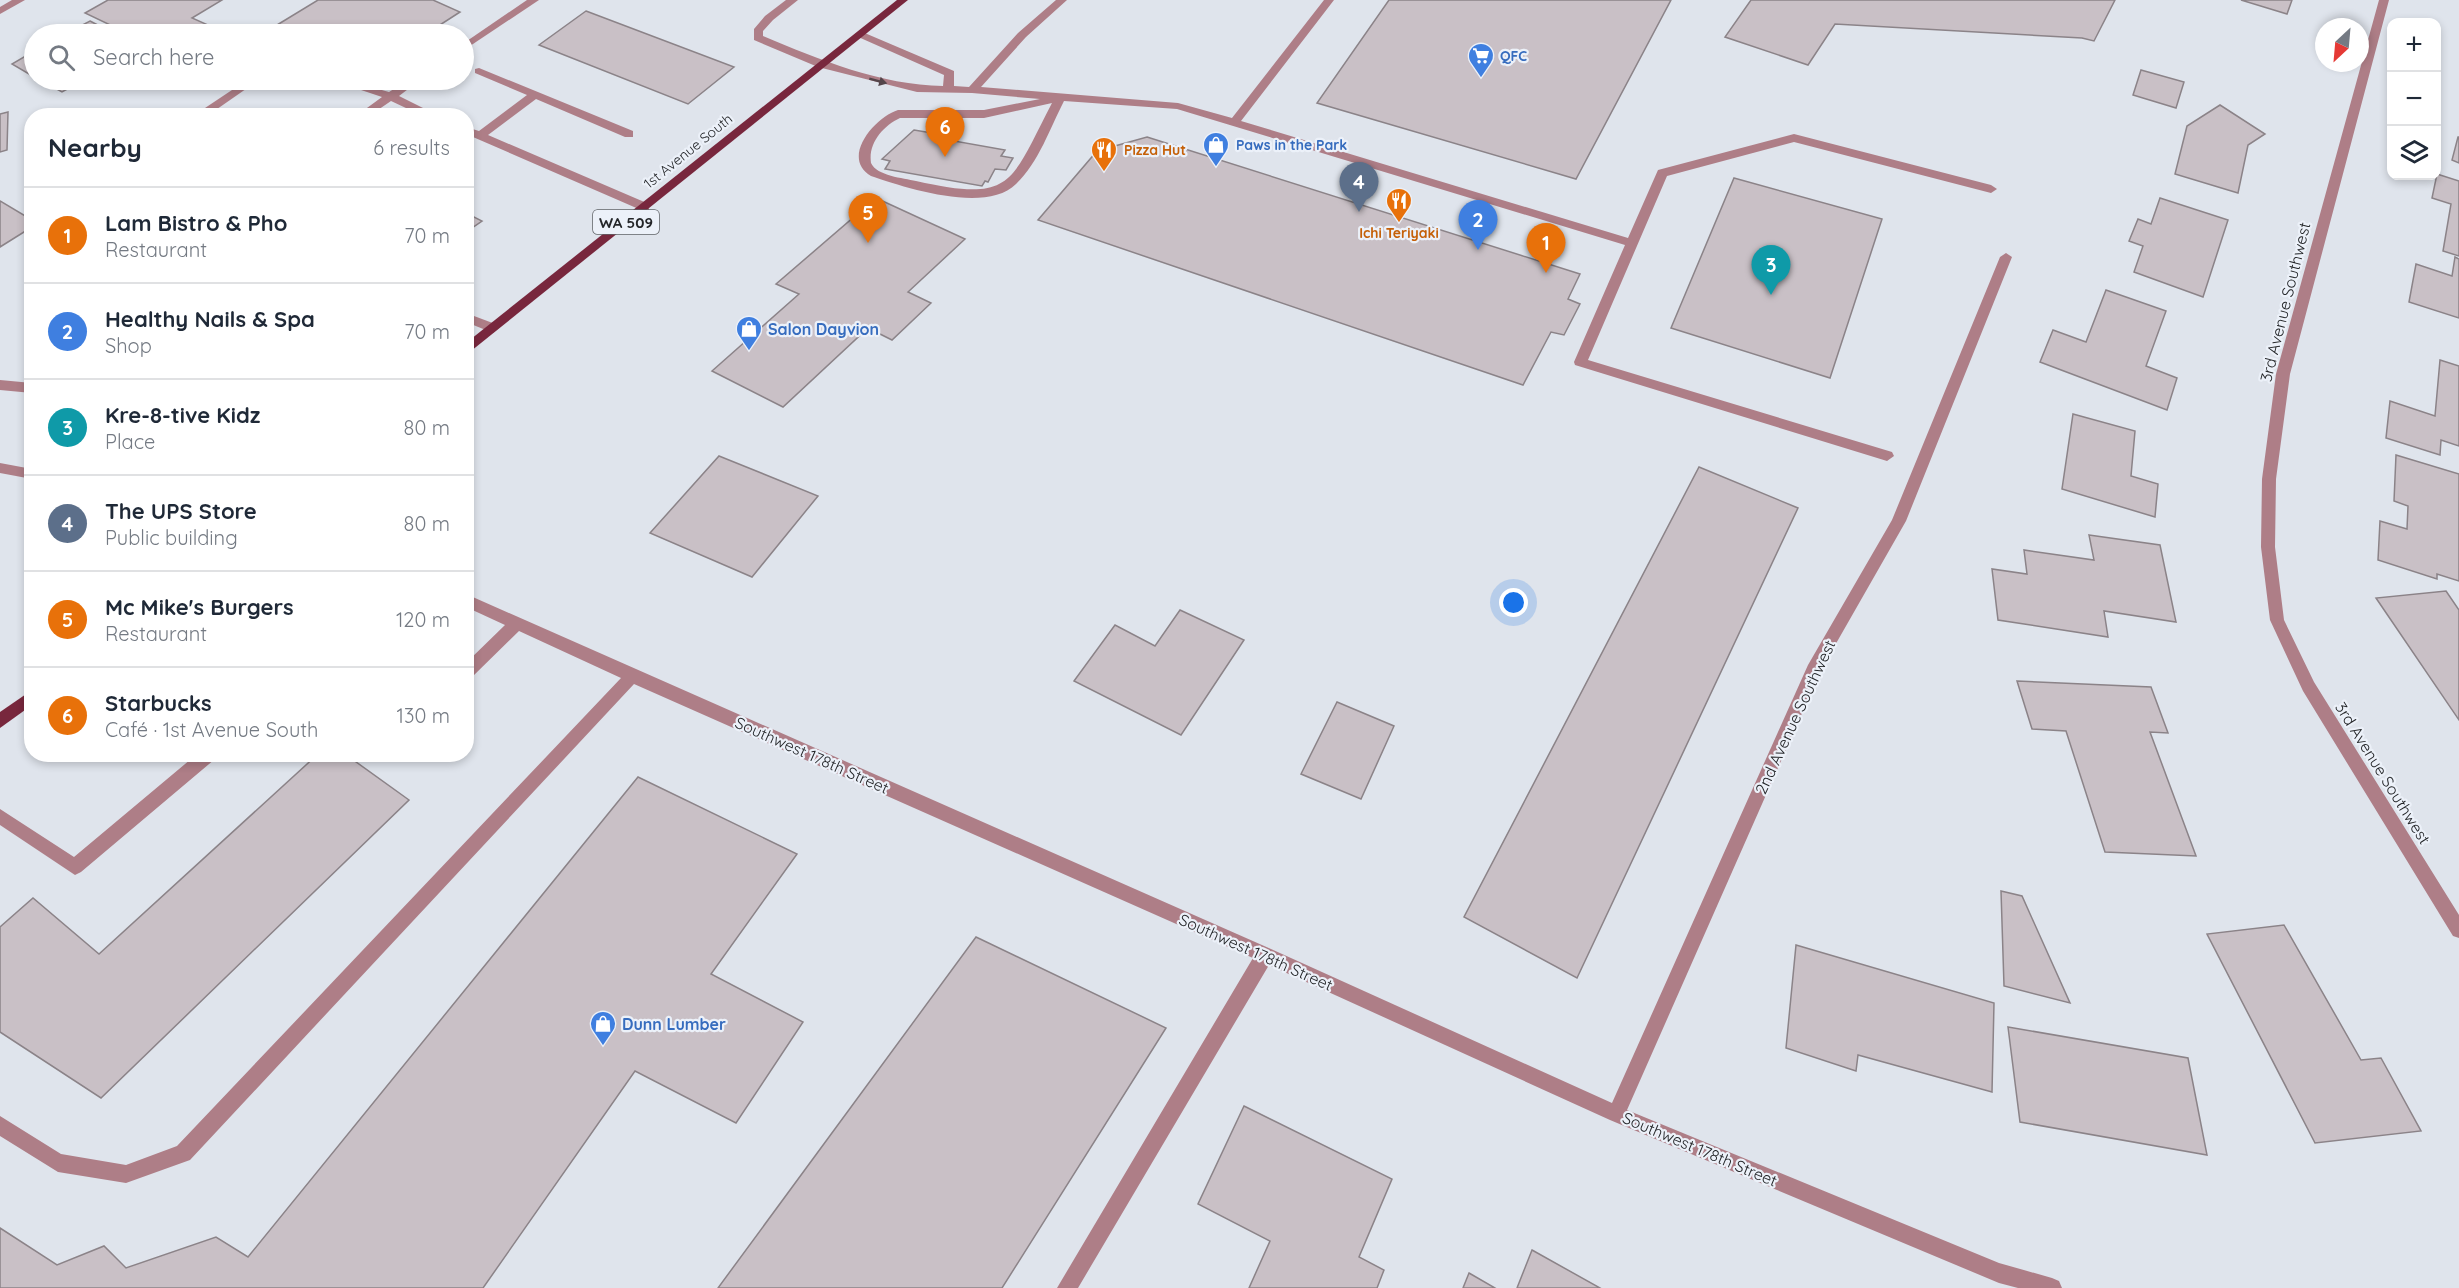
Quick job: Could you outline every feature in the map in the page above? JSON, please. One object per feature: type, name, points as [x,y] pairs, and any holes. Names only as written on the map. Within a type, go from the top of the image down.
[{"type":"main road","name":"1st Avenue South","points":[[474,343],[903,0]]},
{"type":"main road","points":[[0,721],[24,702]]},
{"type":"street","points":[[0,11],[20,0]]},
{"type":"street","points":[[474,40],[534,0]]},
{"type":"street","points":[[793,0],[769,18],[758,31],[758,38],[822,65],[907,88],[948,88],[1178,106],[1631,243]]},
{"type":"street","points":[[972,90],[1022,35],[1062,0]]},
{"type":"street","points":[[1234,123],[1329,0]]},
{"type":"street","name":"3rd Avenue Southwest","points":[[2384,0],[2283,374],[2270,479],[2268,547],[2277,620],[2308,686],[2459,930]]},
{"type":"street","points":[[860,34],[950,73],[948,88]]},
{"type":"street","points":[[479,70],[629,134]]},
{"type":"street","points":[[210,108],[238,90]]},
{"type":"street","points":[[370,90],[416,108]]},
{"type":"street","points":[[373,108],[399,90]]},
{"type":"street","points":[[480,136],[536,94]]},
{"type":"street","points":[[1060,98],[1023,167],[1013,181],[988,194],[962,193],[883,177],[870,172],[865,164],[863,152],[876,127],[898,114],[984,114],[1060,98]]},
{"type":"street","points":[[474,133],[645,207]]},
{"type":"street","points":[[1887,456],[1581,362],[1662,173],[1794,138],[1991,189]]},
{"type":"street","name":"2nd Avenue Southwest","points":[[1616,1114],[1816,665],[1899,520],[2006,257]]},
{"type":"street","points":[[474,320],[493,328]]},
{"type":"street","points":[[0,385],[24,387]]},
{"type":"street","points":[[0,468],[24,471]]},
{"type":"street","name":"Southwest 178th Street","points":[[474,604],[632,676],[1265,955],[1616,1114],[1999,1274],[2052,1288]]},
{"type":"street","points":[[474,665],[517,623]]},
{"type":"street","points":[[0,1125],[58,1163],[126,1174],[183,1153],[632,676]]},
{"type":"street","points":[[0,816],[75,867],[199,762]]},
{"type":"street","points":[[1067,1288],[1265,955]]},
{"type":"building","points":[[108,0],[222,0],[192,18],[206,24],[108,24],[85,13]]},
{"type":"building","points":[[318,0],[433,0],[460,12],[441,24],[279,24]]},
{"type":"building","name":"QFC","points":[[1389,0],[1671,0],[1576,179],[1317,103]]},
{"type":"building","points":[[1751,0],[2115,0],[2094,41],[2082,38],[1835,24],[1808,65],[1725,37]]},
{"type":"building","points":[[2241,0],[2292,0],[2287,14]]},
{"type":"building","points":[[586,11],[734,67],[688,104],[539,45]]},
{"type":"building","points":[[24,57],[24,71],[12,64]]},
{"type":"building","points":[[2141,70],[2184,82],[2176,108],[2133,95]]},
{"type":"building","points":[[2220,105],[2265,134],[2248,145],[2238,193],[2175,174],[2187,126]]},
{"type":"building","points":[[8,112],[7,150],[0,152],[0,114]]},
{"type":"building","points":[[914,130],[956,137],[954,141],[1005,150],[1001,156],[1013,158],[1006,170],[995,169],[988,182],[985,181],[982,186],[885,169],[890,161],[882,159]]},
{"type":"building","points":[[1147,137],[1580,274],[1568,299],[1580,304],[1564,335],[1551,332],[1523,385],[1038,220],[1097,151]]},
{"type":"building","points":[[2459,137],[2459,163],[2452,160]]},
{"type":"building","points":[[2441,175],[2459,181],[2459,256],[2443,251],[2451,204],[2432,198],[2436,180],[2441,180]]},
{"type":"building","points":[[1734,178],[1882,219],[1830,378],[1671,328]]},
{"type":"building","points":[[876,198],[965,239],[908,292],[931,303],[892,340],[868,328],[783,407],[712,371],[799,294],[776,284]]},
{"type":"building","points":[[2160,198],[2228,220],[2203,297],[2134,272],[2143,246],[2129,241],[2138,219],[2151,224]]},
{"type":"building","points":[[0,201],[24,215],[24,232],[0,247]]},
{"type":"building","points":[[474,217],[482,221],[474,226]]},
{"type":"building","points":[[2455,257],[2459,259],[2459,318],[2409,302],[2416,264],[2452,276]]},
{"type":"building","points":[[2106,290],[2166,311],[2146,366],[2177,378],[2167,410],[2040,362],[2053,330],[2086,342]]},
{"type":"building","points":[[2440,360],[2459,366],[2459,446],[2441,440],[2440,455],[2386,438],[2390,401],[2435,416]]},
{"type":"building","points":[[2073,414],[2135,431],[2131,476],[2158,484],[2155,517],[2062,489]]},
{"type":"building","points":[[2396,455],[2459,474],[2459,581],[2437,574],[2437,579],[2378,560],[2380,521],[2407,529],[2408,506],[2394,501]]},
{"type":"building","points":[[719,456],[818,496],[752,577],[650,533]]},
{"type":"building","points":[[1699,467],[1798,508],[1577,978],[1464,917]]},
{"type":"building","points":[[2089,535],[2160,545],[2176,622],[2104,611],[2108,637],[1998,620],[1992,569],[2027,574],[2024,550],[2094,560]]},
{"type":"building","points":[[2446,591],[2459,610],[2459,720],[2376,598]]},
{"type":"building","points":[[1180,610],[1244,640],[1181,735],[1074,681],[1115,625],[1155,646]]},
{"type":"building","points":[[2017,681],[2151,687],[2168,733],[2150,732],[2196,856],[2105,852],[2066,731],[2032,729]]},
{"type":"building","points":[[1337,702],[1394,726],[1361,799],[1301,774]]},
{"type":"building","points":[[309,762],[356,762],[409,800],[101,1098],[0,1032],[0,927],[33,898],[99,954]]},
{"type":"building","name":"Dunn Lumber","points":[[638,777],[797,854],[711,974],[803,1022],[736,1123],[635,1071],[483,1288],[0,1288],[0,1228],[57,1265],[104,1246],[126,1268],[216,1237],[248,1257]]},
{"type":"building","points":[[2001,891],[2022,896],[2070,1003],[2004,986]]},
{"type":"building","points":[[2284,925],[2361,1060],[2381,1058],[2421,1131],[2315,1143],[2207,934]]},
{"type":"building","points":[[976,937],[1166,1028],[1002,1288],[718,1288]]},
{"type":"building","points":[[1796,945],[1994,1003],[1992,1092],[1858,1055],[1856,1071],[1786,1048]]},
{"type":"building","points":[[2008,1027],[2188,1058],[2207,1155],[2020,1122]]},
{"type":"building","points":[[1244,1106],[1392,1179],[1359,1257],[1384,1270],[1377,1288],[1249,1288],[1270,1241],[1198,1204]]},
{"type":"building","points":[[1532,1250],[1600,1288],[1517,1288]]},
{"type":"building","points":[[1469,1273],[1495,1288],[1463,1288]]},
{"type":"place","name":"QFC","points":[[1481,79]]},
{"type":"place","name":"Starbucks","points":[[945,157]]},
{"type":"place","name":"Paws in the Park","points":[[1216,168]]},
{"type":"place","name":"Pizza Hut","points":[[1104,173]]},
{"type":"place","name":"The UPS Store","points":[[1359,212]]},
{"type":"place","name":"Ichi Teriyaki","points":[[1399,224]]},
{"type":"place","name":"Mc Mike's Burgers","points":[[868,243]]},
{"type":"place","name":"Healthy Nails & Spa","points":[[1478,250]]},
{"type":"place","name":"Lam Bistro & Pho","points":[[1546,273]]},
{"type":"place","name":"Kre-8-tive Kidz","points":[[1771,295]]},
{"type":"place","name":"Salon Dayvion","points":[[749,352]]},
{"type":"place","name":"Dunn Lumber","points":[[603,1047]]}]
